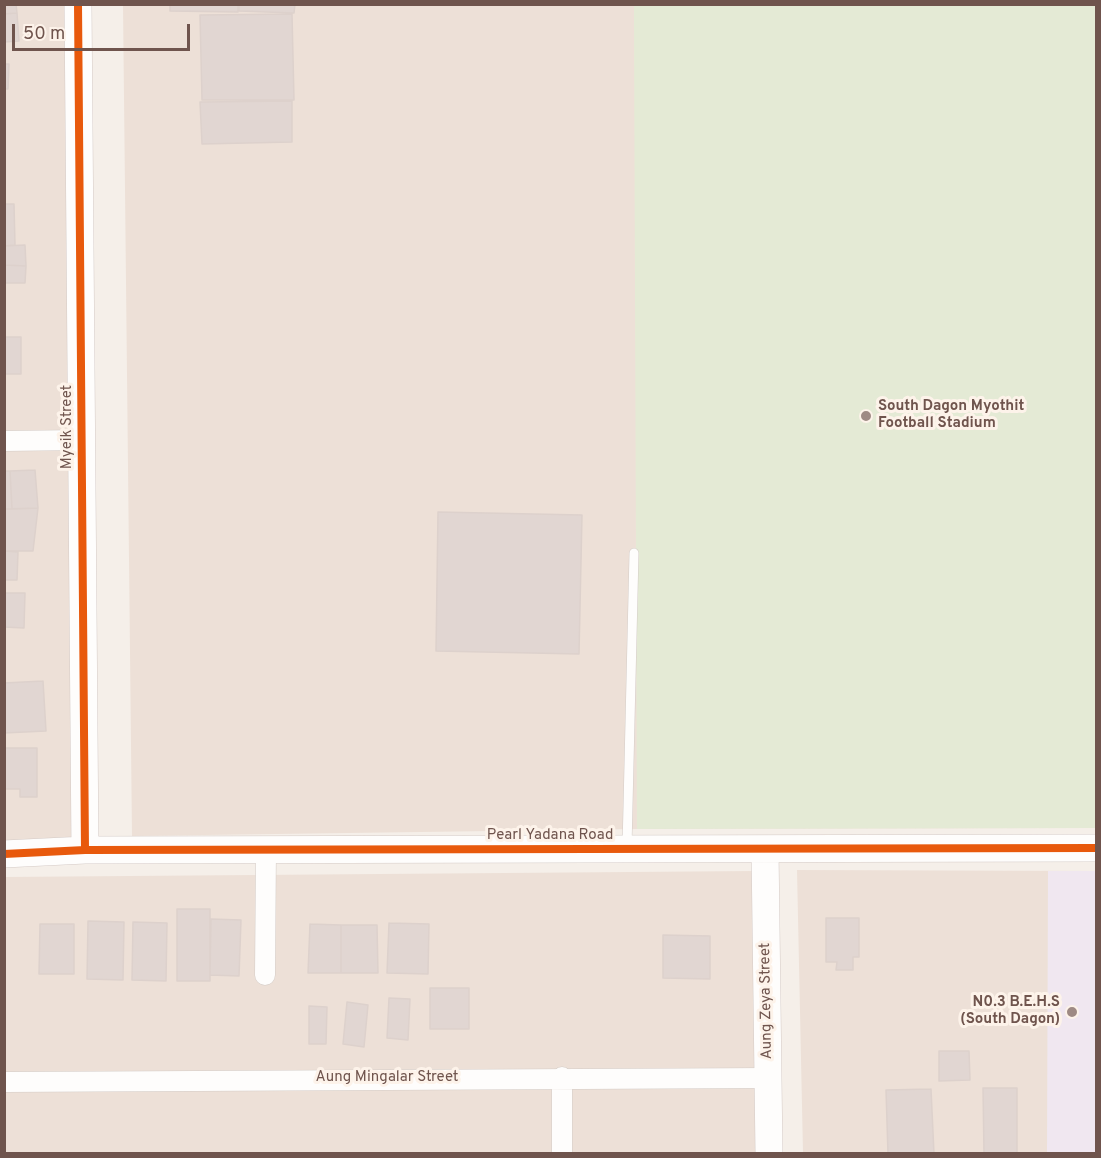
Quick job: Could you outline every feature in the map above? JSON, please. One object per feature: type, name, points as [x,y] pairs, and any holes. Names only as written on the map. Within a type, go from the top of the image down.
[{"type":"street","name":"Myeik Street","points":[[78,4],[85,850]]},
{"type":"street","points":[[4,441],[82,440]]},
{"type":"street","name":"Pearl Yadana Road","points":[[4,854],[85,850],[1096,848]]},
{"type":"street","name":"Aung Zeya Street","points":[[765,849],[769,1154]]},
{"type":"street","points":[[265,975],[266,850]]},
{"type":"street","points":[[562,1077],[562,1154]]},
{"type":"street","name":"Aung Mingalar Street","points":[[4,1082],[562,1077],[769,1078]]},
{"type":"lane","points":[[627,849],[634,553]]},
{"type":"shaded area","points":[[4,5],[79,5],[90,843],[5,844]]},
{"type":"shaded area","points":[[123,5],[1096,5],[1096,828],[637,829],[132,836]]},
{"type":"shaded area","points":[[797,870],[1096,871],[1096,1153],[803,1153]]},
{"type":"shaded area","points":[[755,871],[756,1153],[5,1153],[4,877]]},
{"type":"shaded area","name":"N0.3 B.E.H.S (South Dagon)","points":[[1048,871],[1096,871],[1096,1153],[1047,1153]]},
{"type":"green space","name":"South Dagon Myothit Football Stadium","points":[[634,5],[1096,5],[1096,828],[637,829]]},
{"type":"building","points":[[4,4],[16,4],[17,13],[4,14]]},
{"type":"building","points":[[170,4],[238,4],[238,12],[170,11]]},
{"type":"building","points":[[239,4],[295,4],[294,13],[239,11]]},
{"type":"building","points":[[17,13],[19,41],[4,42],[4,14]]},
{"type":"building","points":[[292,14],[294,100],[202,100],[200,15]]},
{"type":"building","points":[[4,64],[9,64],[8,89],[4,89]]},
{"type":"building","points":[[292,101],[292,142],[202,144],[200,102]]},
{"type":"building","points":[[4,204],[14,204],[15,245],[4,246]]},
{"type":"building","points":[[25,245],[26,266],[4,265],[4,246]]},
{"type":"building","points":[[4,265],[26,266],[25,283],[4,283]]},
{"type":"building","points":[[4,337],[21,337],[21,374],[4,374]]},
{"type":"building","points":[[35,470],[38,508],[12,509],[10,471]]},
{"type":"building","points":[[4,471],[10,471],[12,509],[4,509]]},
{"type":"building","points":[[38,508],[33,551],[4,551],[4,509]]},
{"type":"building","points":[[438,512],[582,515],[579,654],[436,651]]},
{"type":"building","points":[[4,551],[18,552],[17,580],[4,580]]},
{"type":"building","points":[[4,593],[25,593],[24,628],[4,627]]},
{"type":"building","points":[[43,681],[46,731],[4,733],[4,683]]},
{"type":"building","points":[[4,748],[37,748],[37,797],[20,797],[20,789],[4,789]]},
{"type":"building","points":[[177,909],[210,909],[210,981],[177,981]]},
{"type":"building","points":[[826,918],[859,918],[859,957],[853,957],[853,970],[836,970],[837,962],[826,962]]},
{"type":"building","points":[[211,919],[241,920],[239,976],[210,975]]},
{"type":"building","points":[[88,921],[124,922],[123,980],[87,979]]},
{"type":"building","points":[[133,922],[167,923],[166,981],[132,980]]},
{"type":"building","points":[[389,923],[429,924],[428,974],[387,973]]},
{"type":"building","points":[[40,924],[74,924],[74,974],[39,974]]},
{"type":"building","points":[[310,924],[341,925],[341,973],[308,973]]},
{"type":"building","points":[[341,925],[377,925],[378,973],[341,973]]},
{"type":"building","points":[[663,935],[710,936],[710,979],[663,978]]},
{"type":"building","points":[[430,988],[469,988],[469,1029],[430,1029]]},
{"type":"building","points":[[389,998],[410,999],[408,1040],[387,1038]]},
{"type":"building","points":[[347,1002],[368,1005],[364,1047],[343,1044]]},
{"type":"building","points":[[309,1006],[327,1007],[326,1044],[309,1044]]},
{"type":"building","points":[[939,1051],[969,1051],[970,1080],[939,1081]]},
{"type":"building","points":[[983,1088],[1017,1088],[1017,1154],[984,1154]]},
{"type":"building","points":[[931,1089],[934,1154],[888,1154],[886,1090]]},
{"type":"cycle path","points":[[78,4],[85,850]]},
{"type":"cycle path","points":[[4,854],[85,850],[1096,848]]},
{"type":"place","name":"South Dagon Myothit Football Stadium","points":[[866,416]]},
{"type":"place","name":"N0.3 B.E.H.S (South Dagon)","points":[[1072,1012]]}]
